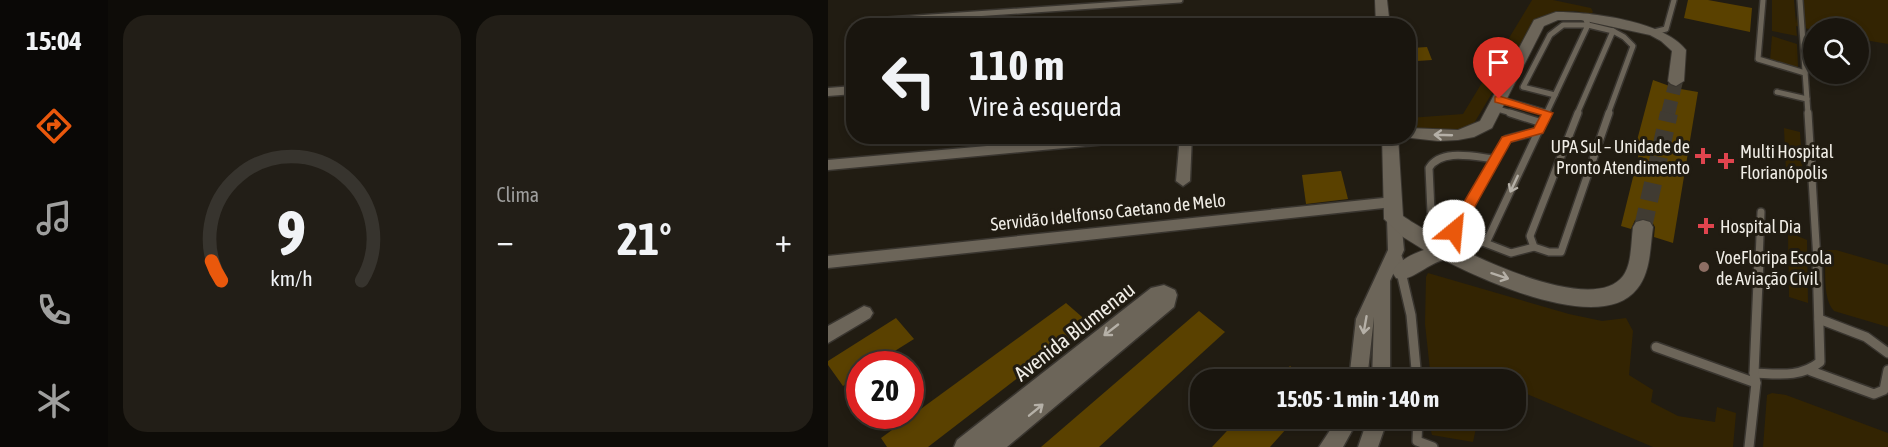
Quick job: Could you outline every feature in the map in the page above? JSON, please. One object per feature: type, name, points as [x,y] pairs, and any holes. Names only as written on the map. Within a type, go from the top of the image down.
[{"type":"street","points":[[1381,0],[1382,18]]},
{"type":"street","points":[[1416,133],[1463,135],[1476,131],[1486,124],[1539,23],[1556,16],[1654,32],[1666,38],[1678,50],[1676,81]]},
{"type":"street","points":[[828,92],[846,91]]},
{"type":"street","points":[[828,165],[1061,144]]},
{"type":"street","points":[[1183,181],[1185,144]]},
{"type":"street","points":[[1382,369],[1396,250],[1390,144]]},
{"type":"street","points":[[1394,210],[1419,238],[1489,272],[1559,295],[1598,300],[1616,295],[1629,285],[1635,271],[1643,227]]},
{"type":"street","name":"Servidão Idelfonso Caetano de Melo","points":[[828,262],[1394,210]]},
{"type":"street","points":[[1359,369],[1365,319],[1394,274],[1428,255],[1447,252]]},
{"type":"street","name":"Avenida Blumenau","points":[[964,447],[1157,293],[1164,292],[1169,295],[1168,302],[990,447]]},
{"type":"street","points":[[828,335],[864,313]]},
{"type":"street","points":[[1329,447],[1343,429]]},
{"type":"street","points":[[1368,447],[1374,429]]},
{"type":"lane","points":[[917,18],[1180,0]]},
{"type":"lane","points":[[1654,32],[1666,29],[1674,0]]},
{"type":"lane","points":[[1764,0],[1758,59],[1803,72]]},
{"type":"lane","points":[[1800,0],[1803,44]]},
{"type":"lane","points":[[1486,243],[1548,113],[1587,21]]},
{"type":"lane","points":[[1495,159],[1442,156],[1434,160],[1429,168],[1431,212],[1454,231],[1511,253],[1534,247],[1550,252],[1561,252],[1576,203],[1633,46],[1627,36],[1587,21],[1563,25],[1550,35],[1523,87],[1556,95]]},
{"type":"lane","points":[[1534,247],[1530,236],[1566,140],[1613,31]]},
{"type":"lane","points":[[1656,347],[1755,378],[1797,375],[1811,371],[1820,362],[1817,247],[1806,84]]},
{"type":"lane","points":[[1777,92],[1807,99]]},
{"type":"lane","points":[[1497,104],[1548,113]]},
{"type":"lane","points":[[1497,104],[1542,123]]},
{"type":"lane","points":[[1454,231],[1507,139],[1539,131]]},
{"type":"lane","points":[[1749,447],[1755,378],[1761,212]]},
{"type":"lane","points":[[1394,274],[1414,335],[1416,369]]},
{"type":"lane","points":[[1819,319],[1871,339],[1884,347],[1888,353]]},
{"type":"lane","points":[[1811,371],[1874,394],[1884,390],[1888,370]]},
{"type":"lane","points":[[1418,429],[1417,444],[1433,447]]},
{"type":"shaded area","points":[[1532,0],[1553,0],[1591,8],[1593,12],[1591,14],[1575,11],[1556,12],[1535,21],[1473,125],[1441,130],[1416,128],[1416,117],[1463,114]]},
{"type":"shaded area","points":[[1772,0],[1794,0],[1796,23],[1799,0],[1888,0],[1888,44],[1869,41],[1869,18],[1803,18],[1803,28],[1796,26],[1797,36],[1772,31]]},
{"type":"shaded area","points":[[1772,36],[1797,44],[1798,67],[1790,68],[1770,61]]},
{"type":"shaded area","points":[[1784,128],[1800,132],[1803,177],[1786,172]]},
{"type":"shaded area","points":[[1788,232],[1807,240],[1808,303],[1789,297]]},
{"type":"shaded area","points":[[1829,250],[1888,265],[1888,327],[1834,311],[1828,299],[1825,283],[1825,251]]},
{"type":"shaded area","points":[[1428,273],[1569,314],[1602,321],[1626,318],[1633,331],[1629,375],[1653,390],[1651,402],[1678,416],[1715,422],[1717,407],[1736,413],[1733,447],[1653,447],[1526,394],[1526,369],[1430,369],[1425,324]]},
{"type":"shaded area","points":[[1772,393],[1786,395],[1888,433],[1888,447],[1763,447],[1767,395]]},
{"type":"shaded area","points":[[1430,429],[1476,429],[1473,442],[1432,435]]},
{"type":"building","points":[[1688,0],[1708,0],[1752,8],[1750,32],[1684,18]]},
{"type":"building","points":[[1427,47],[1432,60],[1417,61],[1416,48]]},
{"type":"building","points":[[1653,80],[1675,88],[1698,92],[1673,243],[1654,237],[1655,227],[1651,220],[1644,218],[1635,220],[1631,229],[1621,226],[1640,149],[1635,148]]},
{"type":"building","points":[[1341,171],[1348,199],[1306,204],[1302,175]]},
{"type":"building","points":[[1066,303],[1089,323],[928,447],[887,447],[881,438],[893,429],[924,429],[924,407]]},
{"type":"building","points":[[1199,311],[1225,332],[1099,447],[1041,447]]},
{"type":"building","points":[[896,318],[914,339],[895,351],[846,351],[846,384],[843,386],[828,365],[828,361]]},
{"type":"building","points":[[1229,429],[1286,429],[1270,447],[1212,447]]},
{"type":"tunnel","points":[[1668,114],[1676,81]]},
{"type":"tunnel","points":[[1643,227],[1669,113]]},
{"type":"place","name":"UPA Sul – Unidade de Pronto Atendimento","points":[[1703,156]]},
{"type":"place","name":"Multi Hospital Florianópolis","points":[[1726,161]]},
{"type":"place","name":"Hospital Dia","points":[[1706,226]]},
{"type":"place","name":"VoeFloripa Escola de Aviação Cívil","points":[[1704,267]]},
{"type":"route","points":[[1454,231],[1507,139],[1539,131],[1548,113],[1499,99]]}]
